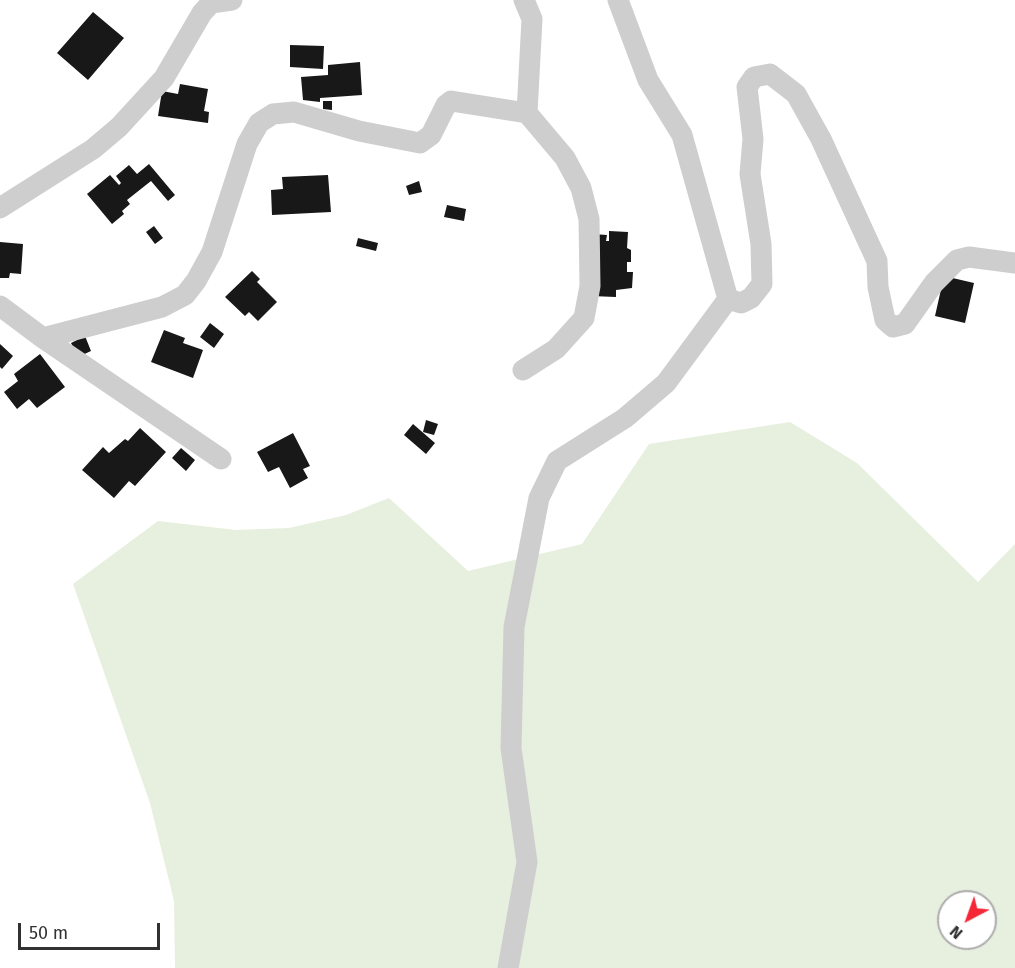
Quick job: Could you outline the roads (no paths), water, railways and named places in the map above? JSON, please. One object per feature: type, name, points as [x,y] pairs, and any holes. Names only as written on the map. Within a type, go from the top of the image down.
[{"type":"street","points":[[0,208],[93,149],[119,127],[164,78],[202,13],[211,3],[232,0]]},
{"type":"street","points":[[524,0],[532,19],[527,113]]},
{"type":"street","points":[[618,0],[648,80],[682,135],[728,299]]},
{"type":"street","points":[[728,299],[741,303],[751,298],[762,284],[761,244],[750,174],[753,139],[747,87],[754,77],[770,75],[796,94],[842,182],[877,261],[885,320],[893,327],[905,324],[934,283],[957,260],[969,257],[1015,263]]},
{"type":"street","points":[[43,338],[162,308],[185,295],[196,281],[212,252],[247,144],[259,123],[273,114],[294,112],[359,131],[420,143],[431,135],[446,105],[451,101],[527,113],[565,158],[581,188],[589,219],[590,286],[584,318],[556,349],[523,370]]},
{"type":"street","points":[[508,968],[527,862],[511,748],[514,627],[539,498],[557,461],[625,418],[666,383],[728,299]]},
{"type":"street","points":[[0,306],[43,338],[221,459]]}]
